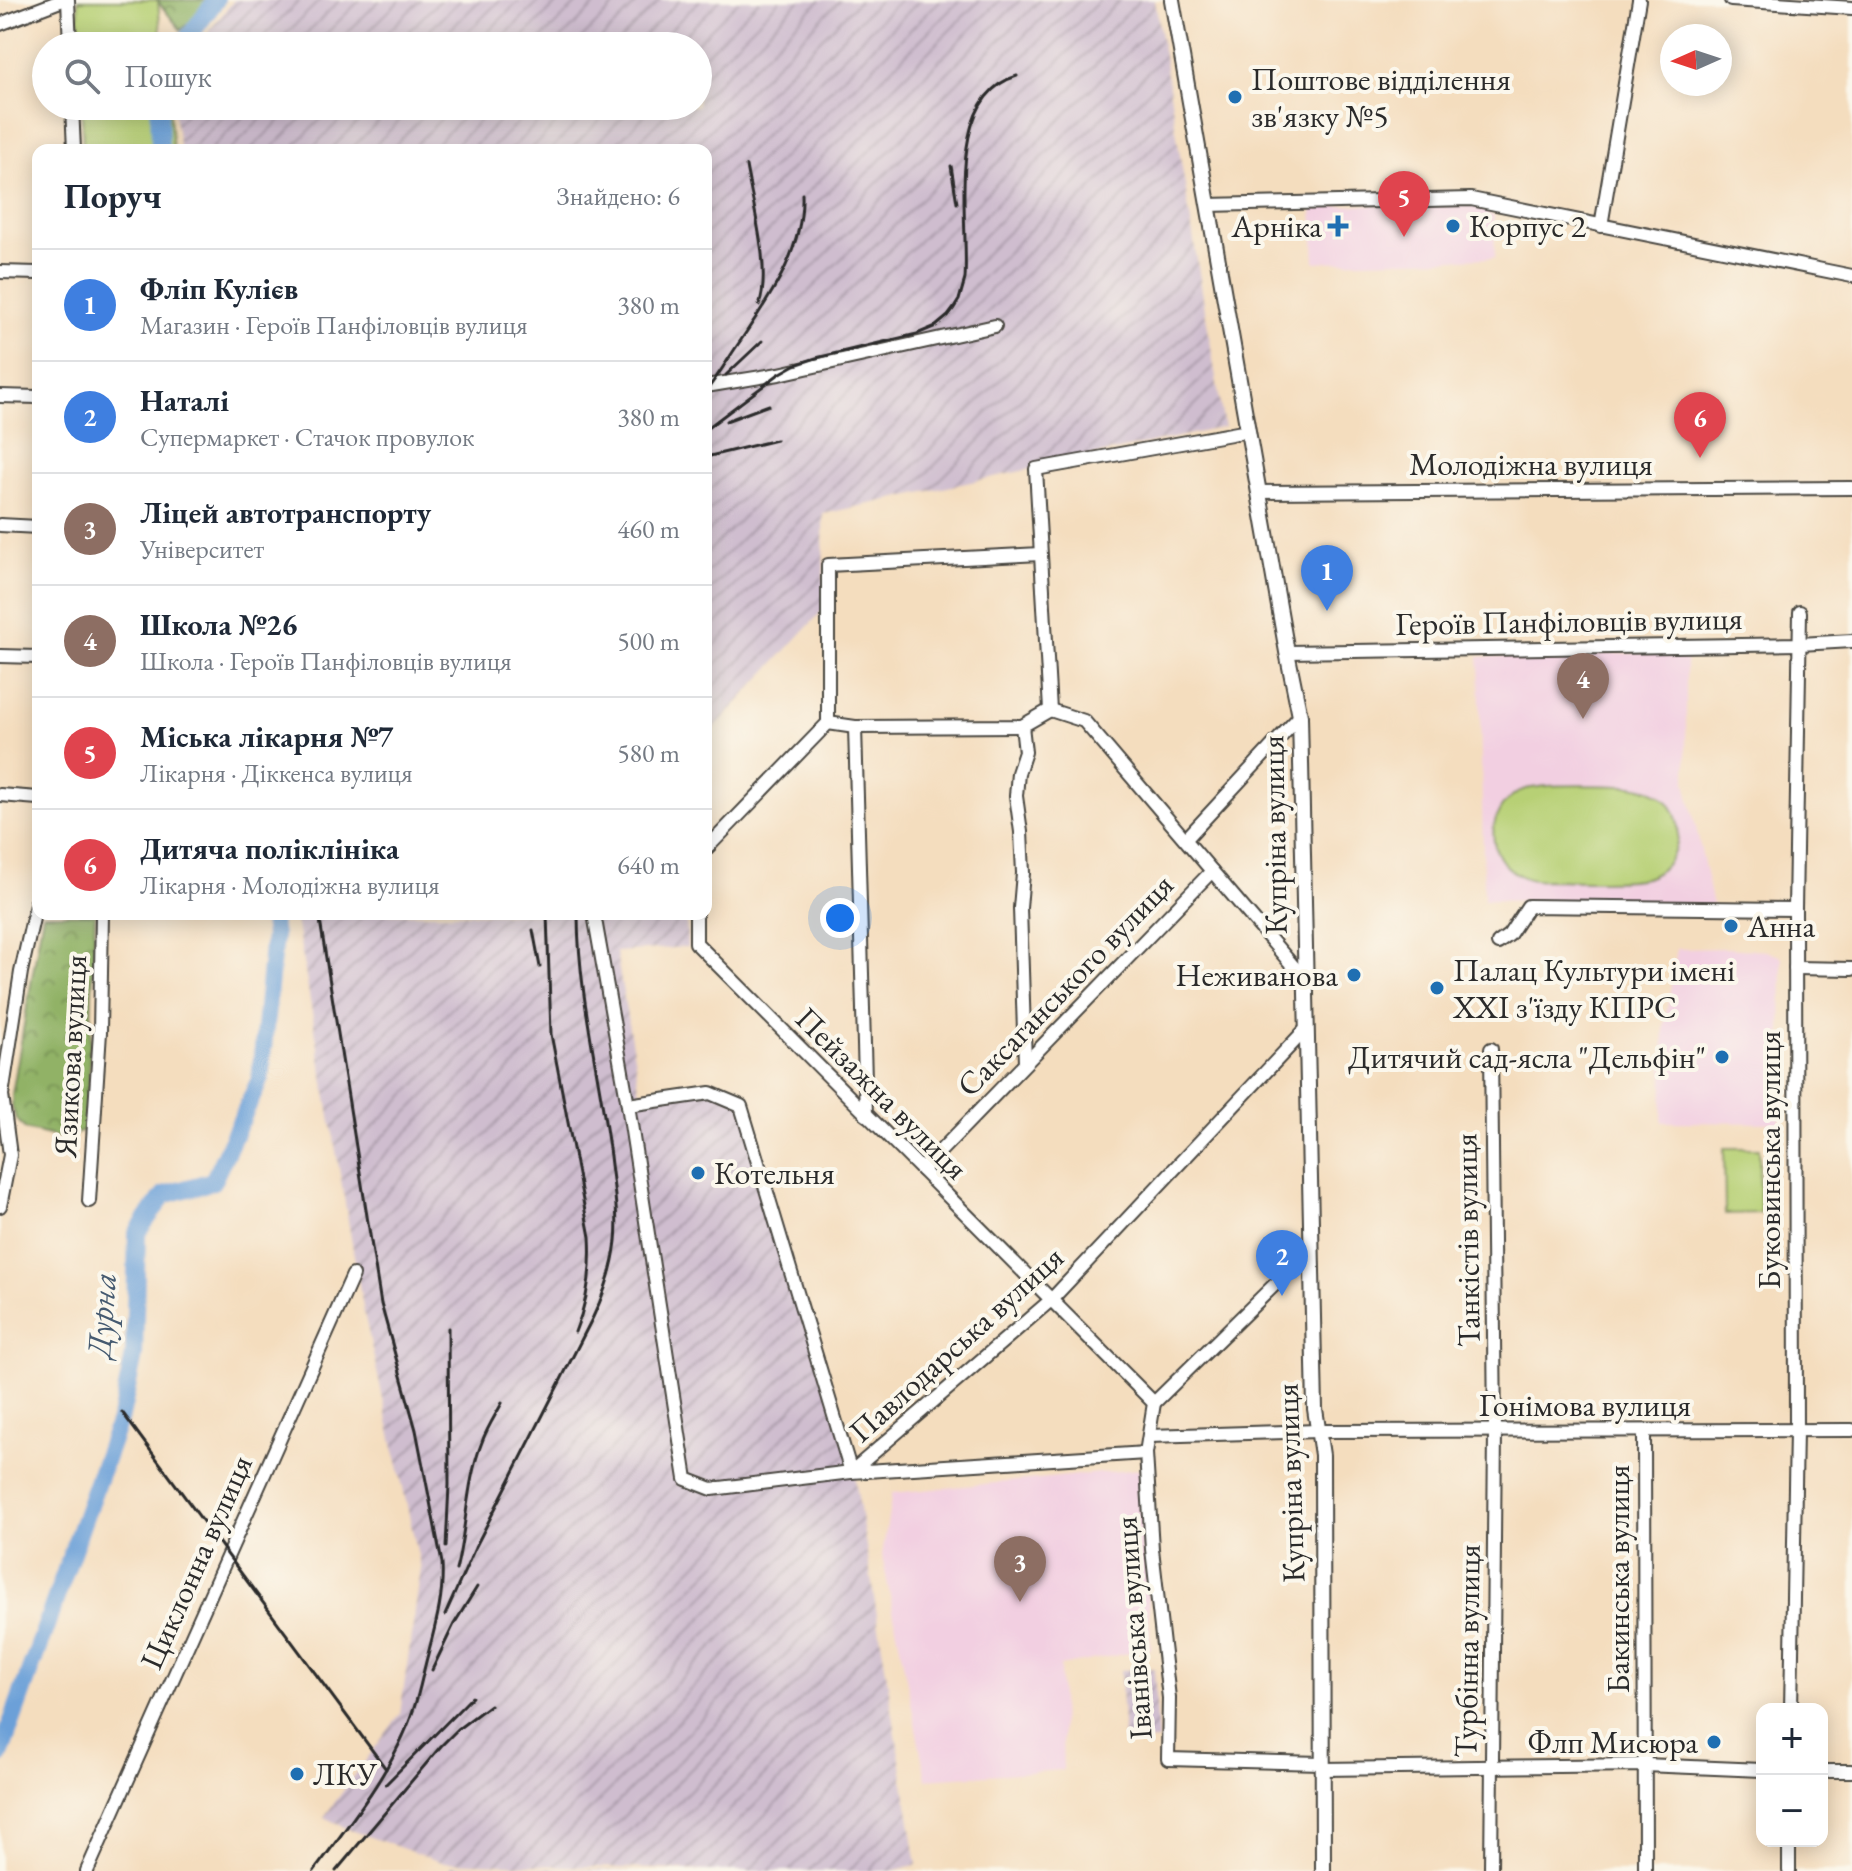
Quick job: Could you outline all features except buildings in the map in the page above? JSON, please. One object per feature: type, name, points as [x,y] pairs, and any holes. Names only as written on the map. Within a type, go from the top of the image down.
[{"type":"main road","name":"Купріна вулиця","points":[[1172,0],[1300,716],[1315,1409],[1322,1455],[1323,1871]]},
{"type":"street","points":[[0,24],[65,0],[68,32]]},
{"type":"street","points":[[1601,226],[1639,0]]},
{"type":"street","points":[[1731,0],[1852,8]]},
{"type":"street","points":[[73,120],[74,144]]},
{"type":"street","points":[[1208,205],[1471,199],[1852,276]]},
{"type":"street","points":[[0,272],[32,273]]},
{"type":"street","points":[[712,385],[779,374],[995,326]]},
{"type":"street","points":[[0,396],[32,397]]},
{"type":"street","points":[[1050,710],[1036,469],[1248,431]]},
{"type":"street","name":"Молодіжна вулиця","points":[[1259,492],[1852,488]]},
{"type":"street","points":[[0,525],[32,527]]},
{"type":"street","points":[[712,843],[828,723],[828,565],[1040,554]]},
{"type":"street","name":"Буковинська вулиця","points":[[1791,1703],[1796,1431],[1795,909],[1800,612]]},
{"type":"street","name":"Героїв Панфіловців вулиця","points":[[1287,652],[1852,641]]},
{"type":"street","points":[[0,656],[32,657]]},
{"type":"street","points":[[828,723],[855,727],[1022,726],[1050,710],[1084,721],[1305,980]]},
{"type":"street","points":[[1186,839],[1300,716]]},
{"type":"street","points":[[1022,726],[1025,752],[1018,773],[1016,796],[1023,873],[1020,908],[1025,1063]]},
{"type":"street","points":[[855,727],[866,1115]]},
{"type":"street","points":[[0,795],[32,798]]},
{"type":"street","name":"Саксаганського вулиця","points":[[922,1170],[1212,871]]},
{"type":"street","points":[[1498,943],[1509,935],[1528,906],[1795,909]]},
{"type":"street","points":[[0,1136],[2,1095],[21,972],[33,920]]},
{"type":"street","name":"Язикова вулиця","points":[[89,1201],[100,1032],[102,920]]},
{"type":"street","name":"Павлодарська вулиця","points":[[595,920],[628,1105],[686,1479],[712,1489],[851,1472],[1051,1300],[1306,1029]]},
{"type":"street","name":"Пейзажна вулиця","points":[[696,920],[696,943],[1051,1300]]},
{"type":"street","points":[[1795,968],[1852,969]]},
{"type":"street","name":"Танкістів вулиця","points":[[1491,1049],[1495,1431]]},
{"type":"street","points":[[628,1105],[710,1093],[741,1106],[851,1472],[1146,1453]]},
{"type":"street","points":[[0,1206],[10,1155],[2,1095]]},
{"type":"street","points":[[1051,1300],[1154,1403],[1311,1249]]},
{"type":"street","name":"Циклонна вулиця","points":[[87,1871],[353,1275]]},
{"type":"street","name":"Іванівська вулиця","points":[[1154,1403],[1146,1453],[1152,1549],[1169,1698],[1168,1759],[1322,1766]]},
{"type":"street","name":"Гонімова вулиця","points":[[1318,1431],[1852,1430]]},
{"type":"street","points":[[1149,1436],[1318,1431]]},
{"type":"street","name":"Турбінна вулиця","points":[[1491,1871],[1495,1431]]},
{"type":"street","name":"Бакинська вулиця","points":[[1644,1431],[1645,1871]]},
{"type":"street","points":[[1322,1766],[1492,1768],[1644,1765],[1756,1770]]},
{"type":"street","points":[[1828,1771],[1852,1771]]},
{"type":"street","points":[[1789,1847],[1789,1871]]},
{"type":"shaded area","points":[[234,0],[1155,0],[1224,427],[823,514],[824,609],[712,730],[712,144],[179,144],[175,120],[712,120],[712,32],[208,32]]},
{"type":"shaded area","points":[[1469,204],[1494,216],[1495,258],[1315,262],[1312,206]]},
{"type":"shaded area","points":[[1686,652],[1686,782],[1713,905],[1484,900],[1479,657]]},
{"type":"shaded area","points":[[296,920],[686,920],[687,947],[616,952],[640,1092],[696,1083],[743,1103],[853,1465],[917,1865],[892,1871],[713,1871],[441,1862],[350,1830],[324,1817],[400,1714],[421,1569],[364,1313]]},
{"type":"shaded area","name":"Дитячий сад-ясла \"Дельфін\"","points":[[1677,949],[1766,951],[1782,957],[1780,1123],[1662,1122],[1664,1026]]},
{"type":"shaded area","points":[[1141,1469],[1151,1649],[1060,1666],[1063,1770],[926,1779],[882,1555],[892,1493]]},
{"type":"shaded area","points":[[1154,1668],[1158,1741],[1124,1743],[1120,1670]]},
{"type":"shaded area","points":[[450,1866],[643,1871],[449,1871]]},
{"type":"green space","points":[[78,0],[158,0],[161,32],[79,32]]},
{"type":"green space","points":[[158,0],[219,0],[181,30]]},
{"type":"green space","points":[[82,120],[170,120],[172,144],[83,144]]},
{"type":"green space","points":[[1555,786],[1632,786],[1661,796],[1677,819],[1678,841],[1674,852],[1661,870],[1651,876],[1616,881],[1533,880],[1519,875],[1500,858],[1493,834],[1495,822],[1507,800],[1518,792]]},
{"type":"green space","points":[[42,920],[95,920],[87,1129],[65,1139],[25,1129],[16,1118],[12,1094]]},
{"type":"green space","points":[[1724,1148],[1759,1148],[1760,1213],[1725,1214]]},
{"type":"waterway","name":"Дурна","points":[[192,32],[216,0]]},
{"type":"waterway","name":"Дурна","points":[[159,120],[160,144]]},
{"type":"waterway","name":"Дурна","points":[[0,1755],[122,1412],[134,1355],[137,1233],[164,1195],[213,1181],[260,1079],[274,936],[272,920]]},
{"type":"railway","points":[[712,424],[795,365],[917,334],[936,326],[948,316],[959,300],[965,279],[965,163],[970,134],[979,108],[994,88],[1017,76]]},
{"type":"railway","points":[[746,166],[762,256],[759,305]]},
{"type":"railway","points":[[951,166],[957,203]]},
{"type":"railway","points":[[712,383],[783,272],[797,234],[802,194]]},
{"type":"railway","points":[[726,375],[762,341]]},
{"type":"railway","points":[[726,421],[769,405]]},
{"type":"railway","points":[[712,456],[776,440]]},
{"type":"railway","points":[[314,1871],[371,1793],[406,1730],[434,1631],[442,1575],[416,1430],[381,1304],[320,920]]},
{"type":"railway","points":[[547,920],[551,1034],[590,1237],[588,1286],[575,1332]]},
{"type":"railway","points":[[445,1615],[475,1548],[593,1317],[613,1261],[617,1230],[615,1198],[585,1005],[578,920]]},
{"type":"railway","points":[[533,930],[540,967]]},
{"type":"railway","points":[[446,1547],[449,1485],[448,1328]]},
{"type":"railway","points":[[456,1570],[477,1457],[502,1403]]},
{"type":"railway","points":[[122,1412],[386,1769]]},
{"type":"railway","points":[[432,1670],[454,1624],[477,1587]]},
{"type":"railway","points":[[386,1784],[472,1697]]},
{"type":"railway","points":[[336,1871],[441,1746],[490,1705]]},
{"type":"place","name":"Поштове відділення зв'язку №5","points":[[1235,97]]},
{"type":"place","name":"Арніка","points":[[1338,226]]},
{"type":"place","name":"Корпус 2","points":[[1453,226]]},
{"type":"place","name":"Міська лікарня №7","points":[[1404,237]]},
{"type":"place","name":"Дитяча поліклініка","points":[[1700,458]]},
{"type":"place","name":"Фліп Кулієв","points":[[1327,611]]},
{"type":"place","name":"Школа №26","points":[[1583,719]]},
{"type":"place","name":"Анна","points":[[1731,926]]},
{"type":"place","name":"Неживанова","points":[[1354,975]]},
{"type":"place","name":"Палац Культури імені XXI з'їзду КПРС","points":[[1437,988]]},
{"type":"place","name":"Дитячий сад-ясла \"Дельфін\"","points":[[1722,1057]]},
{"type":"place","name":"Котельня","points":[[698,1173]]},
{"type":"place","name":"Наталі","points":[[1282,1296]]},
{"type":"place","name":"Ліцей автотранспорту","points":[[1020,1602]]},
{"type":"place","name":"Флп Мисюра","points":[[1714,1742]]},
{"type":"place","name":"ЛКУ","points":[[297,1774]]}]
